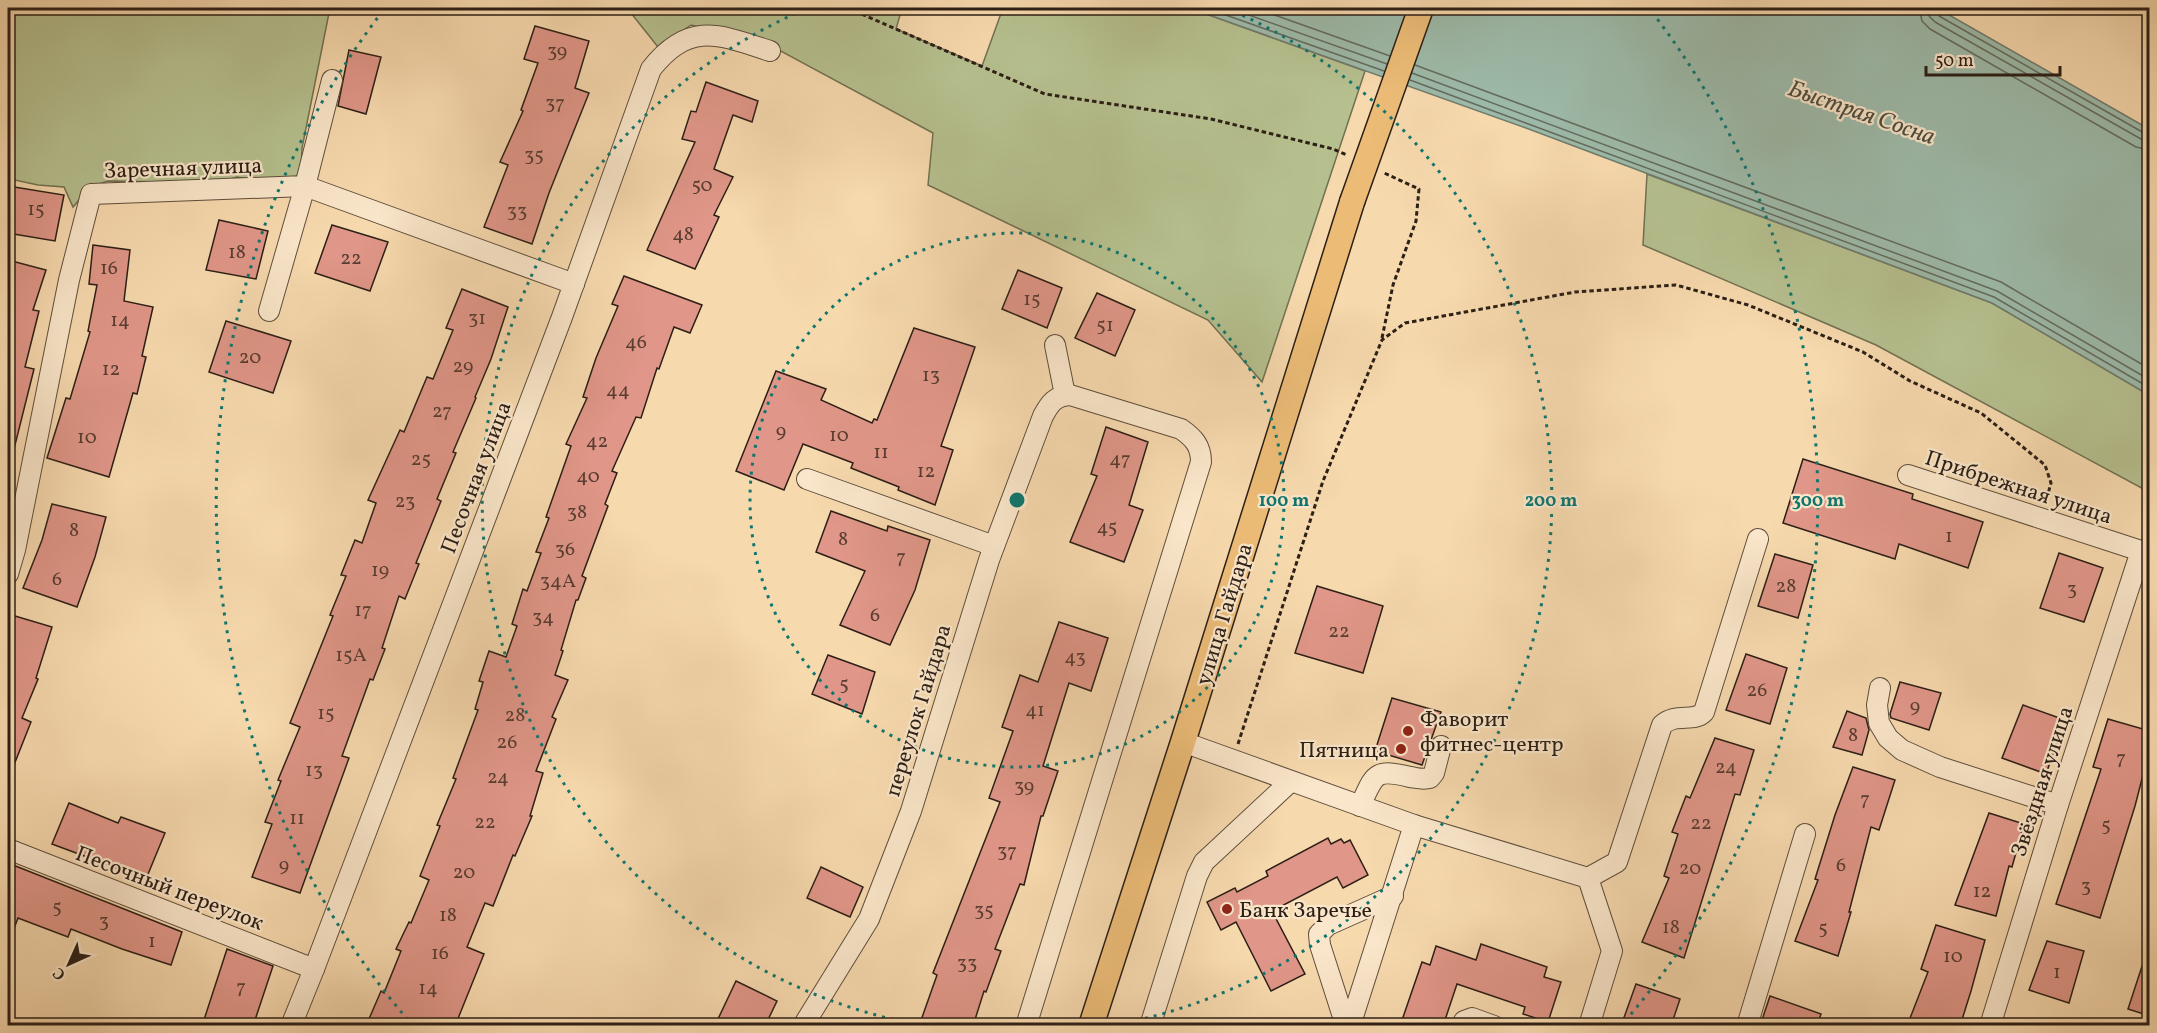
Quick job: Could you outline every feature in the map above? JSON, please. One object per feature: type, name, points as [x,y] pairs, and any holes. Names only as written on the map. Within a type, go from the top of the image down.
[{"type":"main road","name":"улица Гайдара","points":[[1091,1026],[1183,742],[1352,202],[1421,8]]},
{"type":"street","name":"Песочная улица","points":[[291,1026],[574,285],[651,69],[673,46],[702,34],[742,42],[770,51]]},
{"type":"street","points":[[269,311],[305,186],[332,80]]},
{"type":"street","points":[[305,186],[574,285]]},
{"type":"street","name":"Заречная улица","points":[[8,574],[15,550],[69,280],[91,194],[305,186]]},
{"type":"street","points":[[1026,1026],[1201,462],[1199,446],[1181,429],[1076,396],[1060,397],[1055,345]]},
{"type":"street","name":"переулок Гайдара","points":[[803,1026],[869,919],[911,811],[994,546],[1043,416],[1048,406],[1060,397]]},
{"type":"street","name":"Прибрежная улица","points":[[1908,475],[2041,519],[2145,550]]},
{"type":"street","points":[[807,479],[994,546]]},
{"type":"street","points":[[1183,742],[1414,825],[1588,878],[1617,862],[1662,724],[1673,717],[1698,717],[1704,712],[1758,539]]},
{"type":"street","name":"Звёздная улица","points":[[1990,1026],[2058,805],[2145,550]]},
{"type":"street","points":[[1880,688],[1877,705],[1879,723],[1888,738],[1902,750],[1940,767],[2058,805]]},
{"type":"street","points":[[1360,806],[1373,780],[1381,774],[1391,772],[1423,780],[1430,778],[1434,773],[1441,746]]},
{"type":"street","points":[[1150,1026],[1197,876],[1204,862],[1290,782]]},
{"type":"street","points":[[1348,1026],[1393,896],[1414,825]]},
{"type":"street","points":[[1747,1026],[1805,834]]},
{"type":"street","name":"Песочный переулок","points":[[8,849],[314,969]]},
{"type":"street","points":[[1588,878],[1612,951],[1589,1026]]},
{"type":"street","points":[[1348,1026],[1320,945],[1319,934],[1328,925],[1393,896]]},
{"type":"street","points":[[1462,1026],[1464,1021],[1472,1018],[1494,1026]]},
{"type":"path","points":[[848,8],[1045,94],[1211,119],[1333,149],[1355,159]]},
{"type":"path","points":[[1233,760],[1323,481],[1382,340],[1393,285],[1416,222],[1419,189],[1376,169]]},
{"type":"path","points":[[1382,340],[1405,323],[1575,292],[1676,285],[1748,305],[1863,352],[1910,381],[1981,413],[2045,465],[2050,483],[2041,519]]},
{"type":"green space","points":[[8,8],[330,8],[302,148],[301,174],[289,179],[256,180],[237,177],[221,183],[108,181],[90,187],[73,207],[64,187],[15,180],[8,198]]},
{"type":"green space","points":[[627,8],[902,8],[896,29],[982,66],[1003,8],[1182,8],[1198,11],[1365,71],[1262,382],[1208,320],[928,185],[933,133],[762,41],[691,25],[658,47]]},
{"type":"green space","points":[[1647,174],[1992,303],[2149,395],[2149,492],[1876,345],[1643,245]]},
{"type":"water","name":"Быстрая Сосна","points":[[1182,8],[1937,8],[2149,129],[2149,395],[1992,303],[1526,128],[1198,11]]},
{"type":"building","points":[[535,26],[589,41],[575,88],[589,93],[549,193],[532,244],[484,227],[508,165],[500,162],[523,111],[521,110],[538,63],[524,59]]},
{"type":"building","points":[[349,50],[381,57],[366,114],[338,106]]},
{"type":"building","points":[[706,82],[758,101],[752,122],[733,115],[714,169],[733,177],[714,215],[719,217],[695,269],[647,250],[695,142],[682,139],[691,111],[696,112]]},
{"type":"building","points":[[14,187],[64,195],[55,241],[8,233]]},
{"type":"building","points":[[219,220],[268,231],[256,279],[206,270]]},
{"type":"building","points":[[332,225],[388,242],[370,291],[315,273]]},
{"type":"building","points":[[93,245],[130,250],[124,301],[153,307],[142,356],[146,357],[137,394],[133,393],[109,477],[47,458],[66,398],[70,399],[90,332],[88,331],[97,285],[89,284]]},
{"type":"building","points":[[8,260],[46,270],[33,310],[39,311],[25,367],[34,369],[13,453],[8,453]]},
{"type":"building","points":[[1018,270],[1062,288],[1047,328],[1002,309]]},
{"type":"building","points":[[624,276],[702,305],[690,333],[674,327],[659,369],[657,368],[641,418],[636,417],[612,471],[617,473],[605,504],[608,506],[582,576],[586,578],[578,600],[576,600],[555,675],[568,680],[552,717],[556,719],[536,771],[543,773],[530,816],[532,816],[515,856],[513,855],[493,906],[485,903],[467,947],[484,954],[455,1026],[366,1026],[381,991],[384,993],[401,951],[396,949],[409,922],[411,923],[429,880],[420,876],[440,826],[437,825],[456,779],[453,778],[478,710],[475,709],[483,682],[479,681],[489,651],[506,657],[517,626],[512,624],[523,589],[527,591],[541,553],[536,552],[571,446],[566,444],[587,398],[583,397],[596,358],[618,306],[612,304]]},
{"type":"building","points":[[462,289],[508,307],[491,359],[453,452],[456,453],[437,499],[441,501],[416,563],[419,564],[405,599],[399,596],[382,648],[385,649],[373,680],[370,679],[342,756],[349,758],[300,893],[252,877],[272,824],[265,822],[281,781],[278,780],[300,727],[290,723],[333,616],[330,615],[346,576],[341,575],[355,540],[362,543],[376,503],[368,500],[400,430],[404,432],[427,377],[433,379],[453,330],[446,328]]},
{"type":"building","points":[[1097,293],[1135,310],[1115,356],[1075,338]]},
{"type":"building","points":[[226,321],[291,341],[273,393],[209,372]]},
{"type":"building","points":[[914,328],[975,347],[941,446],[953,450],[935,505],[898,490],[899,487],[851,468],[853,463],[803,444],[784,490],[736,471],[776,371],[826,389],[821,400],[872,423],[874,419],[877,420]]},
{"type":"building","points":[[1106,427],[1148,442],[1129,505],[1143,510],[1124,562],[1070,542],[1097,476],[1091,474]]},
{"type":"building","points":[[1803,459],[1913,494],[1912,499],[1983,522],[1968,568],[1899,544],[1895,559],[1783,523]]},
{"type":"building","points":[[52,504],[106,517],[77,607],[23,588],[42,540]]},
{"type":"building","points":[[831,511],[887,531],[888,526],[930,540],[915,590],[890,645],[840,625],[865,571],[816,552]]},
{"type":"building","points":[[2059,553],[2103,568],[2084,622],[2040,608]]},
{"type":"building","points":[[1775,554],[1813,565],[1798,618],[1758,606]]},
{"type":"building","points":[[1317,586],[1383,606],[1363,673],[1295,653]]},
{"type":"building","points":[[15,616],[52,627],[36,678],[38,679],[22,718],[31,722],[8,780],[8,639]]},
{"type":"building","points":[[1059,622],[1108,638],[1091,691],[1069,683],[1043,766],[1058,771],[1043,816],[1041,816],[1024,885],[1020,884],[995,949],[1001,951],[986,992],[984,991],[973,1026],[919,1026],[937,975],[933,973],[1000,802],[989,798],[1013,731],[1002,727],[1020,675],[1038,682]]},
{"type":"building","points":[[1746,654],[1787,668],[1770,724],[1726,710]]},
{"type":"building","points":[[828,655],[875,672],[862,714],[812,694]]},
{"type":"building","points":[[1900,682],[1941,693],[1929,730],[1891,718],[1890,714]]},
{"type":"building","name":"Фаворит фитнес-центр","points":[[1392,698],[1441,712],[1422,765],[1375,751]]},
{"type":"building","points":[[2023,705],[2065,720],[2046,774],[2002,758]]},
{"type":"building","points":[[1847,711],[1866,718],[1869,730],[1862,755],[1833,747]]},
{"type":"building","points":[[2108,719],[2150,731],[2150,748],[2135,806],[2100,918],[2056,904],[2101,769],[2093,767]]},
{"type":"building","points":[[1715,738],[1754,750],[1740,795],[1735,794],[1684,958],[1642,942],[1669,878],[1664,876],[1678,834],[1672,832],[1686,796],[1690,798]]},
{"type":"building","points":[[1853,767],[1895,780],[1879,830],[1871,827],[1838,956],[1795,941],[1818,880],[1815,879]]},
{"type":"building","points":[[69,803],[118,823],[121,817],[165,833],[146,879],[52,844]]},
{"type":"building","points":[[1989,813],[2024,824],[2012,867],[2009,866],[1996,916],[1955,905]]},
{"type":"building","points":[[1328,838],[1331,844],[1341,839],[1344,843],[1350,840],[1368,875],[1343,888],[1337,877],[1272,911],[1305,974],[1271,991],[1236,922],[1221,930],[1207,902],[1235,888],[1237,892],[1268,876],[1266,871]]},
{"type":"building","points":[[8,863],[182,932],[171,965],[71,929],[68,937],[18,918],[8,942]]},
{"type":"building","points":[[821,867],[863,887],[850,917],[807,898]]},
{"type":"building","points":[[1936,925],[1985,940],[1971,991],[1960,1026],[1907,1026],[1928,972],[1921,969]]},
{"type":"building","points":[[2047,941],[2084,951],[2069,1003],[2029,990]]},
{"type":"building","points":[[1481,944],[1547,967],[1544,977],[1561,982],[1548,1022],[1523,1014],[1525,1007],[1457,984],[1443,1026],[1400,1026],[1422,962],[1430,965],[1436,946],[1476,960]]},
{"type":"building","points":[[227,949],[273,966],[253,1026],[202,1026]]},
{"type":"building","points":[[2147,951],[2150,952],[2150,1016],[2128,1009]]},
{"type":"building","points":[[736,981],[777,1001],[765,1026],[732,1026],[718,1019]]},
{"type":"building","points":[[1636,984],[1680,999],[1671,1026],[1621,1026]]},
{"type":"building","points":[[1770,996],[1821,1014],[1817,1026],[1760,1026]]},
{"type":"place","name":"Фаворит фитнес-центр","points":[[1408,731]]},
{"type":"place","name":"Пятница","points":[[1401,749]]},
{"type":"place","name":"Банк Заречье","points":[[1227,909]]}]
